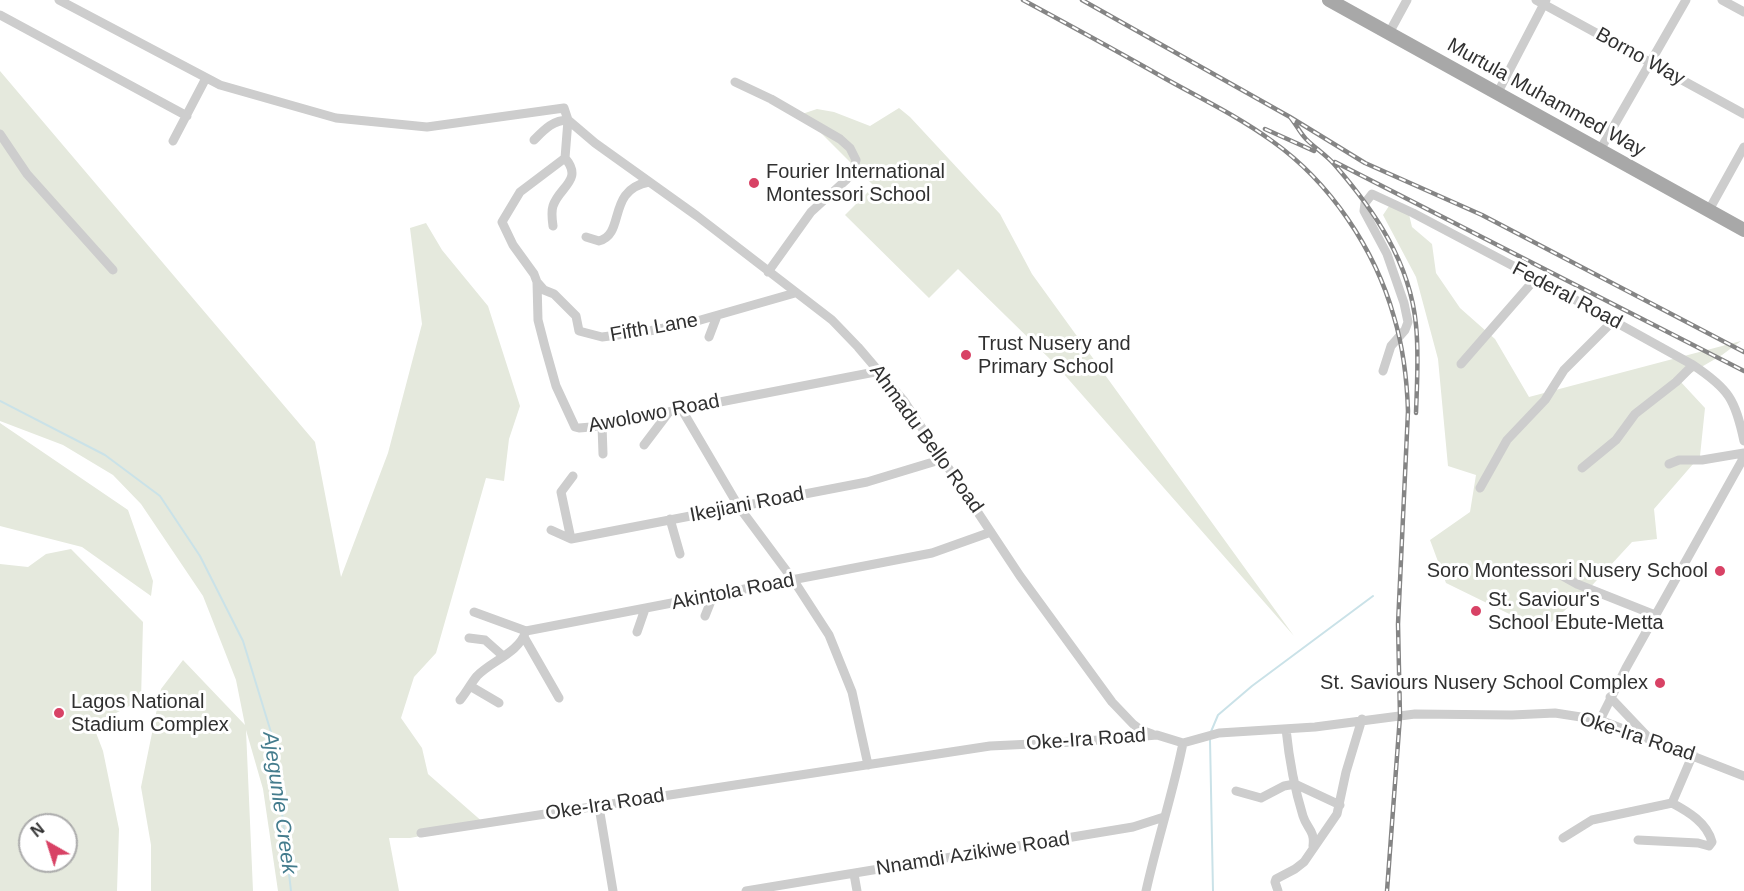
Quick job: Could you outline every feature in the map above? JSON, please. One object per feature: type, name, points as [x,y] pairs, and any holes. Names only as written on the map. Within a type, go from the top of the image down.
[{"type":"main road","name":"Murtula Muhammed Way","points":[[1329,0],[1744,230]]},
{"type":"street","points":[[59,0],[206,78],[235,90],[336,118],[437,126],[564,108],[568,120],[565,158],[572,167],[572,177],[554,203],[553,226]]},
{"type":"street","points":[[1389,33],[1407,0]]},
{"type":"street","points":[[1600,150],[1686,0]]},
{"type":"street","points":[[1722,0],[1744,12]]},
{"type":"street","points":[[1497,94],[1542,1]]},
{"type":"street","name":"Borno Way","points":[[1542,1],[1744,114]]},
{"type":"street","points":[[0,15],[186,116]]},
{"type":"street","points":[[173,141],[206,78]]},
{"type":"street","points":[[735,82],[771,99],[840,139],[850,148],[856,160],[854,169],[846,180],[811,212],[768,272]]},
{"type":"street","points":[[534,140],[552,124],[559,120],[568,120]]},
{"type":"street","name":"Ahmadu Bello Road","points":[[568,120],[832,320],[880,371],[904,401],[1020,576],[1112,702],[1136,727],[1157,735]]},
{"type":"street","points":[[0,135],[27,174],[113,270]]},
{"type":"street","points":[[1709,210],[1744,147]]},
{"type":"street","name":"Awolowo Road","points":[[565,158],[520,192],[502,222],[537,282],[538,320],[556,386],[572,424],[579,428],[602,425],[880,371]]},
{"type":"street","points":[[586,237],[599,242],[608,237],[614,227],[618,208],[625,195],[640,184],[649,182]]},
{"type":"street","name":"Federal Road","points":[[1383,371],[1391,346],[1405,330],[1408,322],[1387,254],[1364,211],[1365,203],[1372,194],[1536,278],[1693,365],[1715,380],[1726,391],[1733,403],[1744,441]]},
{"type":"street","points":[[1461,364],[1536,278]]},
{"type":"street","name":"Fifth Lane","points":[[537,282],[544,290],[554,294],[576,316],[579,331],[602,337],[649,331],[717,316],[795,293]]},
{"type":"street","points":[[709,337],[717,316]]},
{"type":"street","points":[[1480,489],[1508,440],[1545,400],[1564,370],[1613,321]]},
{"type":"street","points":[[1582,468],[1616,440],[1635,414],[1676,382],[1693,365]]},
{"type":"street","points":[[682,410],[739,507],[794,580],[830,635],[852,692],[868,765]]},
{"type":"street","points":[[644,445],[669,412]]},
{"type":"street","points":[[602,425],[603,454]]},
{"type":"street","points":[[1669,464],[1679,460],[1744,455]]},
{"type":"street","points":[[1600,720],[1610,697],[1744,455]]},
{"type":"street","name":"Ikejiani Road","points":[[571,538],[867,482],[943,459]]},
{"type":"street","points":[[571,538],[561,492],[573,476]]},
{"type":"street","points":[[1731,481],[1744,479]]},
{"type":"street","points":[[670,519],[680,554]]},
{"type":"street","points":[[551,530],[571,538]]},
{"type":"street","name":"Akintola Road","points":[[525,634],[932,553],[991,531]]},
{"type":"street","points":[[1550,569],[1577,584],[1656,615]]},
{"type":"street","points":[[705,616],[713,596]]},
{"type":"street","points":[[637,632],[645,609]]},
{"type":"street","points":[[474,612],[525,634],[559,698]]},
{"type":"street","points":[[460,700],[477,676],[503,656],[525,634]]},
{"type":"street","points":[[469,638],[485,640],[503,656]]},
{"type":"street","points":[[470,686],[499,703]]},
{"type":"street","points":[[1610,697],[1649,737]]},
{"type":"street","name":"Oke-Ira Road","points":[[421,833],[990,746],[1157,735],[1184,743],[1220,733],[1315,727],[1362,719],[1415,714],[1512,716],[1555,713],[1600,720],[1693,754],[1744,776]]},
{"type":"street","points":[[1278,891],[1276,879],[1304,862],[1337,814],[1346,772],[1362,719]]},
{"type":"street","points":[[1286,729],[1290,767],[1304,819],[1314,835],[1313,848]]},
{"type":"street","points":[[1146,891],[1184,743]]},
{"type":"street","points":[[1672,803],[1693,754]]},
{"type":"street","points":[[1236,791],[1261,798],[1284,786],[1295,784],[1340,805]]},
{"type":"street","points":[[1563,838],[1592,820],[1672,803],[1690,812],[1710,834],[1712,842],[1709,846],[1698,843],[1638,840]]},
{"type":"street","points":[[599,807],[613,891]]},
{"type":"street","name":"Nnamdi Azikiwe Road","points":[[746,891],[1133,827],[1164,817]]},
{"type":"street","points":[[854,874],[857,891]]},
{"type":"shaded area","points":[[0,71],[315,442],[341,577],[388,453],[422,324],[410,228],[426,223],[442,250],[488,306],[520,406],[509,439],[504,481],[486,478],[436,653],[414,677],[401,718],[422,748],[428,774],[485,824],[410,838],[389,838],[399,891],[278,891],[263,789],[246,730],[253,891],[151,891],[151,845],[141,787],[161,689],[183,660],[245,725],[236,680],[203,596],[141,504],[113,475],[63,445],[0,421]]},
{"type":"shaded area","points":[[899,108],[1000,214],[1032,274],[1294,636],[1055,364],[958,269],[929,298],[845,215],[874,186],[802,114],[817,109],[834,112],[870,126]]},
{"type":"shaded area","points":[[1389,206],[1407,206],[1412,227],[1432,244],[1436,273],[1460,308],[1495,339],[1529,397],[1741,341],[1679,380],[1705,408],[1700,456],[1654,509],[1657,539],[1632,542],[1585,593],[1542,630],[1446,583],[1430,540],[1470,512],[1476,475],[1448,466],[1438,359],[1416,277],[1383,215]]},
{"type":"shaded area","points":[[0,423],[128,510],[153,581],[151,596],[82,547],[0,526]]},
{"type":"shaded area","name":"Lagos National Stadium Complex","points":[[71,549],[143,622],[141,700],[93,725],[103,751],[119,829],[117,891],[0,891],[0,564],[28,567],[46,554]]},
{"type":"waterway","name":"Ajegunle Creek","points":[[0,401],[105,455],[160,496],[200,556],[243,641],[274,742],[291,891]]},
{"type":"waterway","points":[[1210,734],[1218,715],[1252,686],[1373,596]]},
{"type":"waterway","points":[[1210,739],[1213,891]]},
{"type":"railway","points":[[1023,0],[1233,116],[1272,141],[1313,176],[1348,219],[1386,292],[1402,352],[1408,411],[1398,624],[1400,716],[1387,891]]},
{"type":"railway","points":[[1082,0],[1290,117],[1365,163],[1482,215],[1744,352]]},
{"type":"railway","points":[[1290,117],[1304,137],[1334,164],[1363,200],[1388,238],[1398,259],[1406,280],[1416,325],[1418,358],[1416,413]]},
{"type":"railway","points":[[1265,129],[1314,151]]},
{"type":"railway","points":[[1335,162],[1744,371]]},
{"type":"place","name":"Fourier International Montessori School","points":[[754,183]]},
{"type":"place","name":"Trust Nusery and Primary School","points":[[966,355]]},
{"type":"place","name":"Soro Montessori Nusery School","points":[[1720,571]]},
{"type":"place","name":"St. Saviour's School Ebute-Metta","points":[[1476,611]]},
{"type":"place","name":"St. Saviours Nusery School Complex","points":[[1660,683]]},
{"type":"place","name":"Lagos National Stadium Complex","points":[[59,713]]}]
